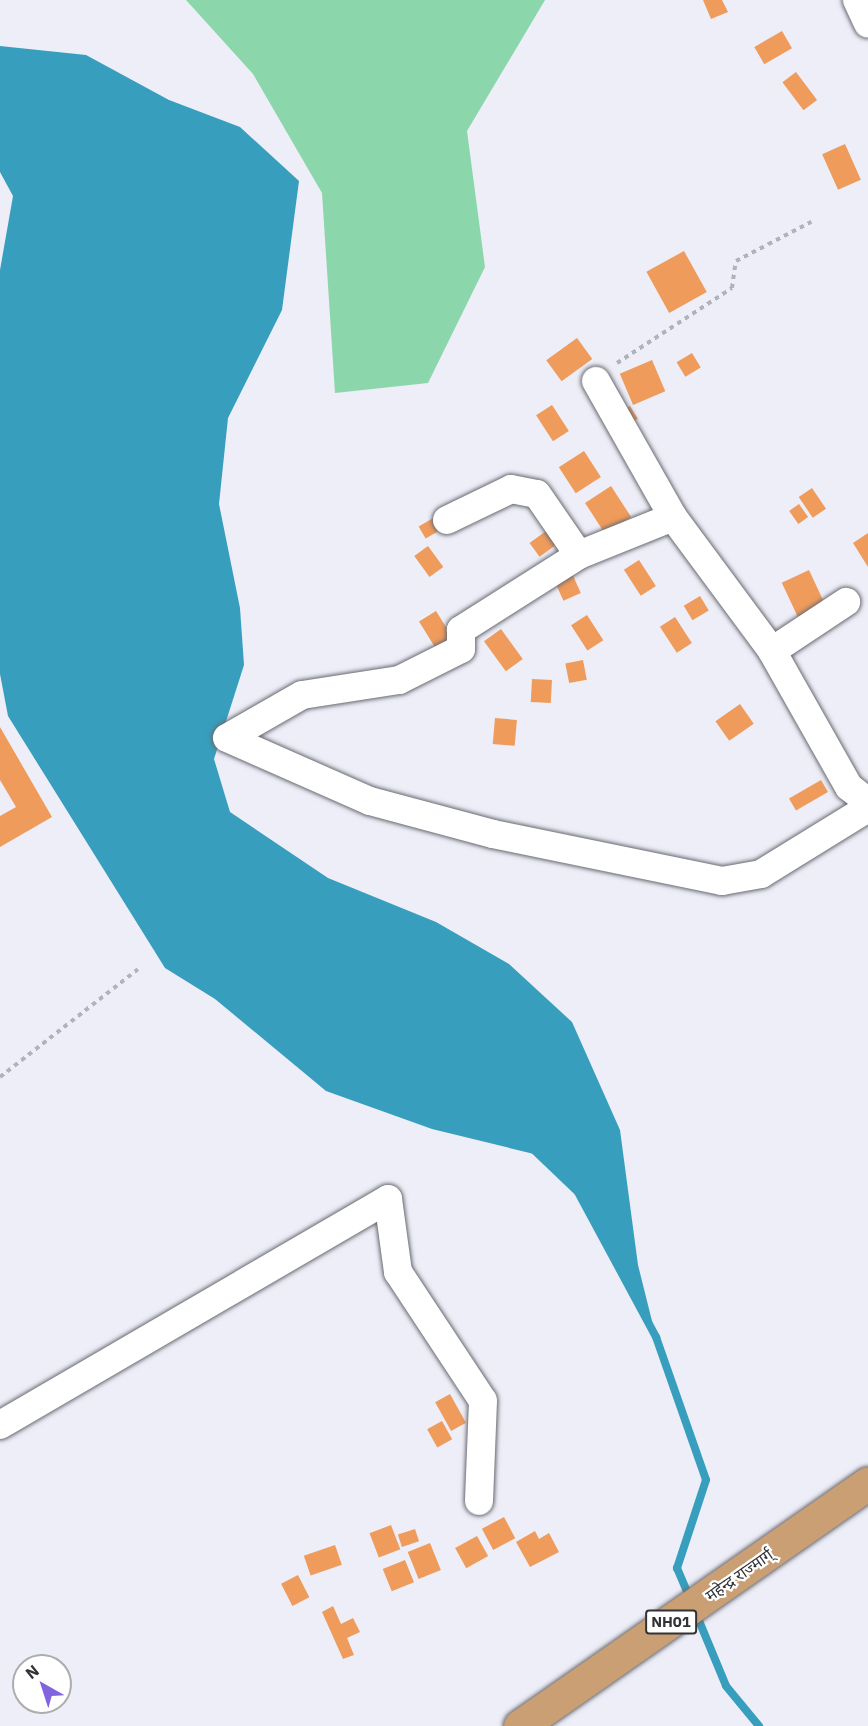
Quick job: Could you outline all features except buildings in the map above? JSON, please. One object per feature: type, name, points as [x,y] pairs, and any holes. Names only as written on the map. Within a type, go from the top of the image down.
[{"type":"highway","name":"महेन्द्र राज्मार्ग्","points":[[520,1726],[742,1574],[868,1483]]},
{"type":"street","points":[[857,0],[868,24]]},
{"type":"street","points":[[596,381],[673,517],[772,651],[849,788],[868,802]]},
{"type":"street","points":[[447,520],[511,489],[537,494],[579,555]]},
{"type":"street","points":[[673,517],[579,555],[461,630],[461,649],[399,680],[302,695],[227,738],[370,801],[493,834],[722,880],[761,874],[868,808]]},
{"type":"street","points":[[772,651],[846,602]]},
{"type":"street","points":[[0,1425],[388,1199],[398,1272],[483,1401],[479,1501]]},
{"type":"path","points":[[596,381],[635,347],[732,288],[736,261],[811,222]]},
{"type":"path","points":[[0,1077],[138,969]]},
{"type":"green space","points":[[186,0],[545,0],[467,131],[485,267],[428,383],[335,393],[322,193],[253,74]]},
{"type":"water","points":[[0,46],[86,55],[169,100],[240,127],[299,181],[282,310],[228,418],[219,504],[240,608],[244,665],[214,759],[230,812],[328,878],[436,922],[509,964],[572,1022],[620,1130],[638,1265],[656,1337],[578,1192],[534,1154],[432,1129],[326,1091],[215,999],[165,968],[8,716],[0,674],[0,270],[13,196],[0,172]]},
{"type":"waterway","points":[[530,1146],[578,1192],[656,1337],[706,1480],[677,1568],[690,1599]]},
{"type":"waterway","points":[[695,1611],[726,1686],[759,1726]]}]
